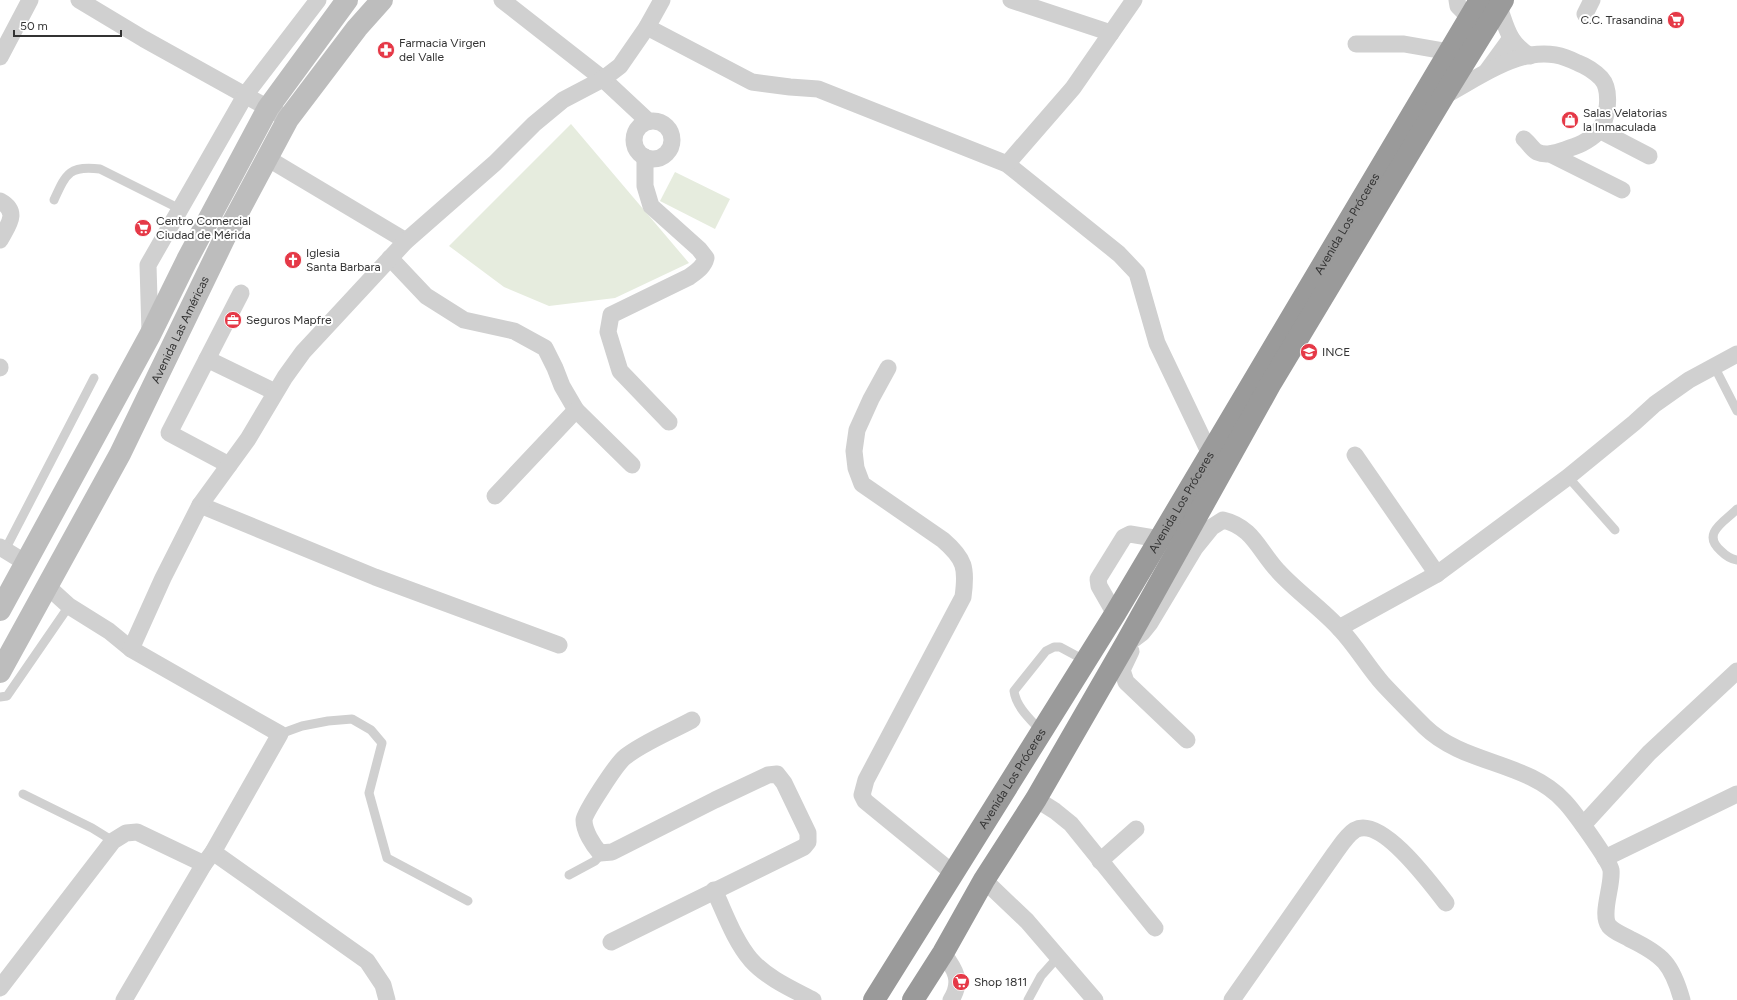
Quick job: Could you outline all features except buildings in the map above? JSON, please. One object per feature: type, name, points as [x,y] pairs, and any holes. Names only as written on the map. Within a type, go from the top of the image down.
[{"type":"highway","name":"Avenida Los Próceres","points":[[874,1000],[1116,614],[1450,52],[1488,6]]},
{"type":"highway","name":"Avenida Los Próceres","points":[[913,1000],[943,953],[984,880],[1036,799],[1130,641],[1271,383],[1443,97],[1488,6]]},
{"type":"street","points":[[0,57],[30,0]]},
{"type":"street","points":[[79,0],[144,39],[288,118]]},
{"type":"street","points":[[150,335],[148,265],[246,94],[318,0]]},
{"type":"street","name":"Avenida Las Américas","points":[[0,610],[92,444],[150,335],[187,260],[268,108],[347,0]]},
{"type":"street","name":"Avenida Las Américas","points":[[0,672],[120,454],[225,237],[288,118],[357,28],[382,0]]},
{"type":"street","points":[[502,0],[603,79],[648,121]]},
{"type":"street","points":[[131,649],[163,578],[200,505],[248,439],[275,392],[303,352],[406,240],[494,163],[534,124],[563,100],[603,79],[620,66],[647,27],[662,0]]},
{"type":"street","points":[[1011,0],[1111,33]]},
{"type":"street","points":[[1007,164],[1073,88],[1134,0]]},
{"type":"street","points":[[1457,0],[1458,6],[1488,6],[1519,48],[1530,56]]},
{"type":"street","points":[[647,27],[752,82],[818,89],[1007,164],[1119,254],[1137,274],[1157,343],[1210,454]]},
{"type":"street","points":[[1486,73],[1511,38]]},
{"type":"street","points":[[1356,44],[1404,44],[1450,52]]},
{"type":"street","points":[[1443,97],[1503,64],[1530,56],[1549,53],[1566,57],[1584,65],[1602,79],[1608,94],[1606,115],[1599,130],[1590,139],[1578,146],[1550,154]]},
{"type":"street","points":[[648,121],[661,122],[670,132],[672,138],[669,150],[664,155],[651,159],[645,157],[636,148],[635,135],[642,124],[648,121]]},
{"type":"street","points":[[1599,130],[1649,156]]},
{"type":"street","points":[[1524,139],[1537,152],[1550,154],[1622,190]]},
{"type":"street","points":[[645,157],[645,186],[651,206],[700,249],[706,258],[705,263],[699,270],[688,277],[611,314],[608,332],[620,371],[669,422]]},
{"type":"street","points":[[266,158],[406,240]]},
{"type":"street","points":[[0,201],[7,205],[11,211],[11,220],[0,240]]},
{"type":"street","points":[[390,258],[426,296],[464,320],[514,331],[545,348],[562,386],[576,410],[632,466]]},
{"type":"street","points":[[229,465],[169,433],[240,293]]},
{"type":"street","points":[[1340,628],[1438,574],[1568,476],[1634,423],[1655,404],[1689,380],[1737,354]]},
{"type":"street","points":[[207,359],[275,392]]},
{"type":"street","points":[[888,368],[856,430],[854,451],[856,468],[862,484],[943,540],[955,550],[963,564],[966,576],[963,597],[866,780],[862,795],[865,801],[953,873]]},
{"type":"street","points":[[495,496],[576,410]]},
{"type":"street","points":[[92,444],[120,454]]},
{"type":"street","points":[[1355,455],[1438,574]]},
{"type":"street","points":[[200,505],[375,577],[559,646]]},
{"type":"street","points":[[1187,740],[1126,682],[1122,670],[1130,641],[1142,633],[1150,623],[1195,548],[1212,527],[1223,520],[1234,523],[1249,533],[1277,571],[1340,628],[1383,684],[1428,729],[1454,747],[1523,774],[1550,787],[1565,802],[1583,825],[1611,869],[1611,882],[1606,918],[1609,926],[1660,956],[1669,966],[1676,980],[1682,1000]]},
{"type":"street","points":[[1116,614],[1099,586],[1098,579],[1124,537],[1130,534],[1160,539]]},
{"type":"street","points":[[2,548],[26,563]]},
{"type":"street","points":[[47,586],[69,606],[109,631],[131,649],[280,734],[209,858],[124,1000]]},
{"type":"street","points":[[1583,825],[1649,753],[1737,671]]},
{"type":"street","points":[[611,942],[804,847],[808,842],[809,836],[807,830],[784,783],[777,774],[768,775],[715,800],[612,852],[600,853],[593,844],[585,827],[585,817],[613,770],[620,761],[630,753],[692,720]]},
{"type":"street","points":[[1605,858],[1737,794]]},
{"type":"street","points":[[1036,799],[1055,810],[1071,824],[1155,928]]},
{"type":"street","points":[[1232,1000],[1344,841],[1355,830],[1369,828],[1392,841],[1423,873],[1446,903]]},
{"type":"street","points":[[1100,861],[1136,829]]},
{"type":"street","points":[[1,984],[113,841],[126,833],[137,832],[209,858],[367,961],[383,985],[387,1000]]},
{"type":"street","points":[[984,880],[1027,922],[1095,1000]]},
{"type":"street","points":[[714,890],[732,929],[752,961],[778,981],[813,1000]]},
{"type":"street","points":[[943,953],[950,962],[957,977],[957,991],[951,1000]]},
{"type":"lane","points":[[54,200],[65,176],[80,168],[91,168],[100,169],[180,209]]},
{"type":"lane","points":[[1714,366],[1737,410]]},
{"type":"lane","points":[[2,548],[94,378]]},
{"type":"lane","points":[[1568,476],[1615,530]]},
{"type":"lane","points":[[1737,509],[1714,531],[1713,541],[1719,550],[1731,559],[1737,560]]},
{"type":"lane","points":[[0,697],[7,696],[69,606]]},
{"type":"lane","points":[[1042,733],[1018,705],[1015,699],[1014,691],[1046,651],[1054,647],[1060,647],[1086,661]]},
{"type":"lane","points":[[280,734],[302,726],[328,721],[352,719],[371,730],[382,743],[369,793],[387,858],[468,901]]},
{"type":"lane","points":[[23,794],[92,828],[113,841]]},
{"type":"lane","points":[[569,875],[595,861],[602,853]]},
{"type":"lane","points":[[1028,1000],[1041,976],[1058,957]]},
{"type":"shaded area","points":[[571,124],[689,263],[615,298],[549,306],[504,287],[449,246]]},
{"type":"shaded area","points":[[675,172],[730,199],[715,229],[660,201]]},
{"type":"place","name":"C.C. Trasandina","points":[[1676,20]]},
{"type":"place","name":"Farmacia Virgen del Valle","points":[[386,50]]},
{"type":"place","name":"Salas Velatorias la Inmaculada","points":[[1570,120]]},
{"type":"place","name":"Centro Comercial Ciudad de Mérida","points":[[143,228]]},
{"type":"place","name":"Iglesia Santa Barbara","points":[[293,260]]},
{"type":"place","name":"Seguros Mapfre","points":[[233,320]]},
{"type":"place","name":"INCE","points":[[1309,352]]},
{"type":"place","name":"Shop 1811","points":[[961,982]]}]
